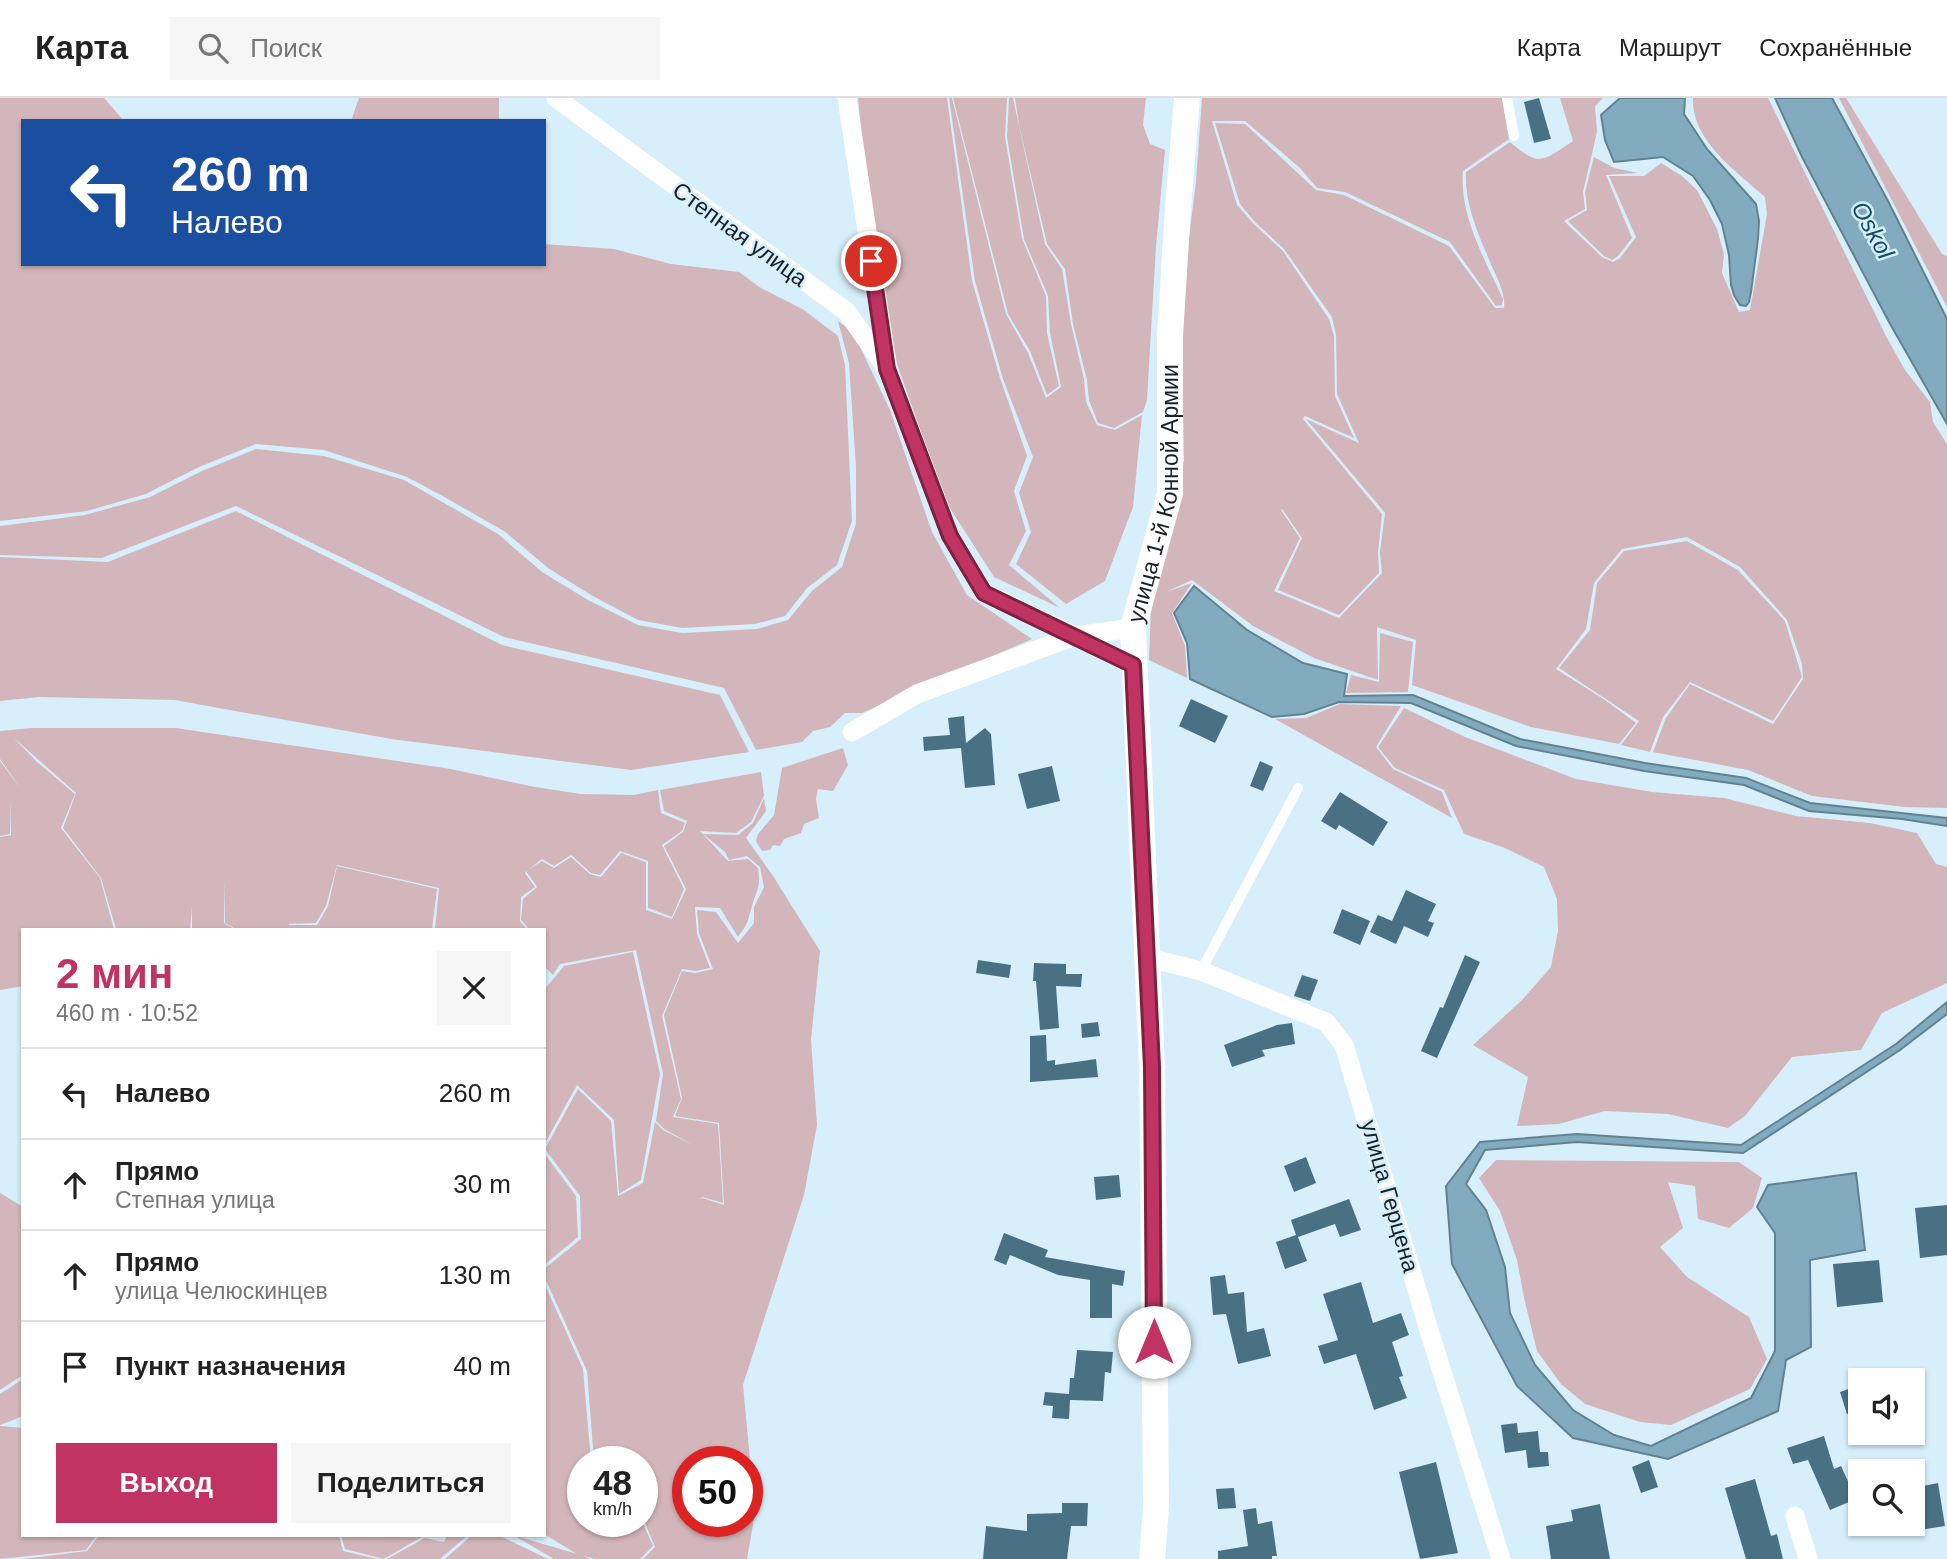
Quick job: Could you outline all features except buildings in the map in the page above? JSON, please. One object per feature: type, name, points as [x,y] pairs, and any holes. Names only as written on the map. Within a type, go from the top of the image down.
[{"type":"main road","name":"улица 1-й Конной Армии","points":[[1152,1559],[1156,1493],[1152,1081],[1133,628],[1170,493],[1170,336],[1187,98]]},
{"type":"street","name":"Степная улица","points":[[555,98],[847,312],[887,369],[950,536],[984,593],[1133,665]]},
{"type":"street","points":[[847,98],[887,369]]},
{"type":"street","points":[[852,733],[917,694],[1075,636],[1133,628]]},
{"type":"street","name":"улица Герцена","points":[[1146,957],[1201,971],[1326,1022],[1344,1045],[1501,1559]]},
{"type":"street","points":[[1795,1516],[1808,1559]]},
{"type":"lane","points":[[1507,98],[1514,136]]},
{"type":"lane","points":[[1201,971],[1298,788]]},
{"type":"shaded area","points":[[0,98],[104,98],[122,119],[21,119],[21,266],[546,266],[546,244],[614,249],[671,264],[739,272],[761,288],[804,310],[838,336],[845,365],[852,521],[837,565],[807,588],[785,616],[755,624],[682,628],[638,620],[548,568],[504,531],[439,494],[407,477],[324,450],[256,444],[199,467],[146,494],[87,511],[0,521]]},
{"type":"shaded area","points":[[359,98],[499,98],[499,119],[352,119]]},
{"type":"shaded area","points":[[858,98],[947,98],[972,281],[1000,378],[1027,456],[1014,491],[1026,531],[1009,565],[1060,608],[994,577],[946,502],[897,364],[865,171]]},
{"type":"shaded area","points":[[949,98],[952,98],[1006,314],[1028,353],[1046,398],[1061,387],[1050,333],[1048,296],[1024,239],[1007,137],[1009,98],[1013,98],[1045,244],[1062,269],[1084,379],[1086,402],[1097,425],[1115,430],[1142,415],[1133,507],[1105,581],[1066,604],[1016,564],[1031,532],[1019,493],[1033,457],[1003,379],[975,281]]},
{"type":"shaded area","points":[[953,98],[1007,98],[1005,137],[1022,238],[1046,296],[1047,333],[1059,386],[1047,395],[1030,351],[1008,314]]},
{"type":"shaded area","points":[[1015,98],[1146,98],[1143,125],[1150,144],[1165,150],[1147,400],[1143,412],[1114,428],[1098,423],[1089,400],[1065,269],[1047,244]]},
{"type":"shaded area","points":[[1202,98],[1502,98],[1509,139],[1463,171],[1469,221],[1503,299],[1502,305],[1496,306],[1450,242],[1345,192],[1317,188],[1300,168],[1245,121],[1212,121],[1237,205],[1283,251],[1329,319],[1334,336],[1335,396],[1354,438],[1305,416],[1303,419],[1382,514],[1378,552],[1379,573],[1339,615],[1278,590],[1302,538],[1281,510],[1300,538],[1274,591],[1339,618],[1382,573],[1380,552],[1385,513],[1306,419],[1359,443],[1337,394],[1336,335],[1332,317],[1284,249],[1240,204],[1215,123],[1245,124],[1316,190],[1344,195],[1449,246],[1495,308],[1504,308],[1504,296],[1473,218],[1467,195],[1466,172],[1510,142],[1528,156],[1541,159],[1547,157],[1573,141],[1560,98],[1603,98],[1595,106],[1597,132],[1583,192],[1585,209],[1564,221],[1602,257],[1613,262],[1620,258],[1636,237],[1609,176],[1644,176],[1661,163],[1682,176],[1697,190],[1717,229],[1724,254],[1722,273],[1739,312],[1750,310],[1767,214],[1765,197],[1729,166],[1708,141],[1699,128],[1693,98],[1768,98],[1887,338],[1905,370],[1930,402],[1933,422],[1947,444],[1947,808],[1905,807],[1812,796],[1748,770],[1653,752],[1666,718],[1690,684],[1773,724],[1803,679],[1802,664],[1787,620],[1740,567],[1687,537],[1622,549],[1594,583],[1586,629],[1556,669],[1636,723],[1619,744],[1531,727],[1412,685],[1416,640],[1377,627],[1378,680],[1314,658],[1253,626],[1192,580],[1166,592],[1192,583],[1172,613],[1185,646],[1187,678],[1149,660],[1151,606],[1170,540],[1184,460],[1182,362],[1185,269],[1196,182]]},
{"type":"shaded area","points":[[1839,98],[1846,98],[1942,254],[1947,256],[1947,307]]},
{"type":"shaded area","points":[[1594,157],[1614,168],[1638,173],[1606,175],[1632,238],[1612,260],[1604,256],[1568,221],[1587,210],[1585,192]]},
{"type":"shaded area","points":[[838,321],[853,332],[890,410],[932,532],[967,595],[1032,639],[862,713],[845,713],[830,727],[813,731],[802,742],[756,750],[724,688],[504,637],[236,506],[102,558],[0,555],[0,526],[85,515],[150,497],[202,471],[256,449],[324,456],[404,480],[498,534],[542,572],[588,600],[638,625],[682,633],[757,629],[788,620],[812,591],[842,567],[856,523],[856,467],[849,363]]},
{"type":"shaded area","points":[[236,511],[502,645],[720,695],[749,752],[631,770],[391,739],[175,700],[39,697],[0,701],[0,557],[108,562]]},
{"type":"shaded area","points":[[1687,541],[1738,570],[1785,621],[1802,677],[1773,721],[1690,682],[1663,717],[1650,752],[1621,745],[1639,721],[1559,668],[1590,630],[1597,583],[1624,551]]},
{"type":"shaded area","points":[[1380,633],[1413,642],[1408,692],[1346,693],[1351,675],[1379,682]]},
{"type":"shaded area","points":[[1340,704],[1401,706],[1376,747],[1393,769],[1442,792],[1452,818],[1275,719],[1306,718]]},
{"type":"shaded area","points":[[1404,708],[1465,737],[1576,779],[1652,792],[1724,798],[1796,816],[1870,823],[1917,833],[1936,864],[1947,867],[1947,983],[1882,1013],[1861,1050],[1792,1057],[1745,1116],[1728,1128],[1668,1114],[1605,1111],[1559,1124],[1517,1126],[1528,1077],[1473,1045],[1522,1000],[1551,967],[1558,931],[1557,899],[1544,867],[1505,848],[1464,834],[1444,790],[1395,768],[1378,747]]},
{"type":"shaded area","points":[[32,728],[176,728],[451,769],[581,794],[634,795],[658,790],[661,813],[685,823],[682,831],[662,845],[684,889],[672,917],[648,908],[648,861],[620,851],[600,875],[591,873],[571,855],[554,866],[542,859],[528,870],[542,861],[554,868],[571,857],[590,874],[601,877],[621,853],[646,862],[646,910],[672,919],[686,889],[664,846],[683,832],[687,821],[664,811],[660,790],[761,772],[764,796],[751,822],[736,833],[700,831],[728,861],[748,859],[758,868],[759,885],[747,922],[738,937],[720,908],[695,907],[697,934],[710,968],[696,971],[682,969],[662,1016],[681,1099],[673,1117],[718,1124],[723,1203],[703,1197],[699,1199],[724,1205],[719,1123],[675,1116],[682,1098],[664,1015],[682,971],[695,973],[713,969],[699,933],[697,910],[716,912],[738,943],[754,923],[754,907],[764,887],[760,867],[747,856],[729,860],[725,852],[703,834],[738,835],[753,823],[764,798],[766,811],[746,838],[820,951],[811,1040],[817,1125],[804,1195],[743,1385],[749,1446],[672,1446],[672,1537],[751,1537],[747,1559],[643,1559],[655,1547],[651,1537],[658,1537],[658,1446],[593,1446],[587,1371],[546,1280],[546,1267],[581,1239],[580,1196],[546,1150],[578,1089],[611,1121],[618,1196],[643,1183],[655,1122],[663,1130],[693,1145],[664,1129],[656,1121],[663,1074],[636,950],[560,964],[553,975],[546,968],[546,928],[528,928],[521,920],[523,899],[537,887],[526,871],[535,887],[521,897],[520,921],[526,928],[435,928],[439,888],[337,865],[326,906],[316,923],[289,925],[317,925],[328,906],[337,866],[437,889],[432,928],[234,928],[225,923],[225,880],[224,923],[232,928],[192,928],[192,907],[190,928],[116,928],[101,878],[63,828],[76,793],[14,738],[75,794],[61,828],[100,878],[114,928],[21,928],[21,986],[0,990],[0,837],[11,835],[11,801],[10,834],[0,836],[0,761],[21,789],[0,759],[0,731]]},
{"type":"shaded area","points":[[843,748],[848,765],[833,791],[818,789],[816,799],[819,818],[804,824],[801,833],[784,839],[780,846],[773,845],[770,850],[762,851],[756,841],[758,834],[774,815],[782,768]]},
{"type":"shaded area","points":[[633,952],[660,1074],[641,1180],[619,1194],[614,1120],[577,1085],[546,1141],[546,988],[564,966]]},
{"type":"shaded area","points":[[546,1156],[576,1196],[578,1237],[546,1263]]},
{"type":"shaded area","points":[[1496,1160],[1739,1162],[1762,1178],[1753,1208],[1729,1228],[1698,1219],[1695,1186],[1668,1182],[1683,1228],[1660,1247],[1687,1277],[1749,1317],[1767,1359],[1750,1389],[1671,1425],[1640,1422],[1585,1404],[1561,1384],[1537,1351],[1517,1260],[1500,1211],[1479,1178]]},
{"type":"shaded area","points":[[0,1193],[21,1206],[21,1376],[0,1390]]},
{"type":"shaded area","points":[[546,1287],[583,1369],[590,1446],[567,1446],[567,1537],[649,1537],[653,1546],[640,1559],[595,1559],[584,1556],[590,1559],[554,1559],[516,1537],[577,1554],[546,1535]]},
{"type":"shaded area","points":[[21,1380],[21,1417],[0,1425],[0,1394]]},
{"type":"shaded area","points":[[0,1426],[21,1428],[21,1537],[96,1537],[86,1550],[0,1559]]},
{"type":"shaded area","points":[[98,1537],[340,1537],[343,1551],[378,1559],[23,1559],[87,1551]]},
{"type":"shaded area","points":[[342,1537],[422,1537],[384,1559],[345,1549]]},
{"type":"shaded area","points":[[447,1537],[466,1537],[440,1559],[387,1559],[425,1538],[444,1542]]},
{"type":"shaded area","points":[[470,1537],[502,1537],[548,1559],[445,1559]]},
{"type":"water","points":[[1620,98],[1685,98],[1684,114],[1707,149],[1756,204],[1758,239],[1751,292],[1746,306],[1740,305],[1731,285],[1729,255],[1722,224],[1710,200],[1693,176],[1663,157],[1614,162],[1605,140],[1601,115]]},
{"type":"water","name":"Oskol","points":[[1775,98],[1832,98],[1888,201],[1947,319],[1947,424],[1889,322],[1802,157]]},
{"type":"water","points":[[1194,586],[1247,630],[1303,663],[1347,674],[1344,696],[1413,695],[1520,739],[1645,763],[1746,778],[1810,803],[1947,818],[1947,826],[1809,811],[1744,785],[1644,771],[1516,746],[1411,703],[1339,702],[1304,714],[1272,717],[1190,679],[1187,643],[1174,613]]},
{"type":"water","points":[[1947,1002],[1947,1014],[1900,1050],[1743,1153],[1577,1142],[1485,1150],[1466,1184],[1486,1210],[1505,1267],[1510,1313],[1535,1365],[1573,1410],[1614,1435],[1651,1446],[1751,1398],[1775,1351],[1775,1233],[1757,1207],[1768,1185],[1856,1173],[1865,1250],[1810,1260],[1811,1347],[1786,1360],[1778,1411],[1668,1459],[1573,1438],[1517,1386],[1452,1264],[1446,1186],[1480,1142],[1577,1134],[1741,1145],[1896,1044]]},
{"type":"route","points":[[871,261],[887,369],[950,536],[984,593],[1133,665],[1152,1067],[1154,1342]]}]
